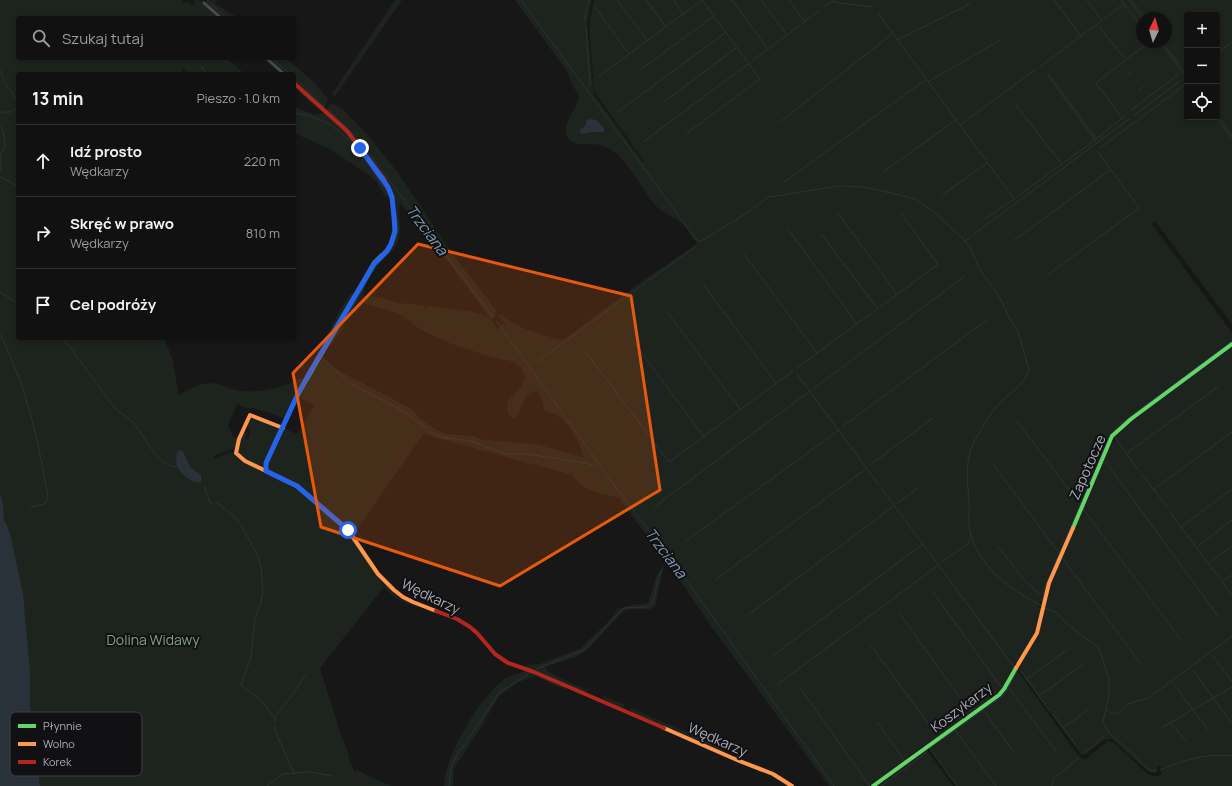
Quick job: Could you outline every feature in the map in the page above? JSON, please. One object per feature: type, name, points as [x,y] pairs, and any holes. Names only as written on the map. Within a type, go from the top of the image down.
[{"type":"street","points":[[204,3],[219,16]]},
{"type":"street","points":[[268,60],[282,72]]},
{"type":"street","points":[[266,471],[266,463],[310,372],[374,264],[390,247],[395,227],[392,197],[384,179],[347,131],[296,85]]},
{"type":"street","name":"Zapotocze","points":[[1044,602],[1054,569],[1115,432],[1131,418],[1232,344]]},
{"type":"street","name":"Wędkarzy","points":[[283,428],[250,415],[240,436],[236,447],[236,453],[245,461],[297,486],[348,530],[378,576],[398,594],[450,616],[469,627],[494,653],[505,661],[676,732],[711,749],[770,773],[792,786]]},
{"type":"street","name":"Koszykarzy","points":[[873,786],[999,695],[1036,636],[1044,602]]},
{"type":"highlighted area","points":[[418,244],[631,296],[660,490],[500,586],[321,527],[293,373]]},
{"type":"green space","name":"Dolina Widawy","points":[[0,0],[183,0],[182,2],[190,3],[192,6],[195,4],[195,0],[218,0],[214,3],[236,16],[16,16],[16,60],[228,60],[243,72],[186,72],[183,68],[182,72],[16,72],[16,340],[165,340],[172,358],[179,395],[207,383],[217,384],[241,391],[257,391],[287,385],[301,378],[304,380],[285,419],[265,411],[264,412],[251,407],[249,409],[237,404],[228,426],[234,438],[239,438],[235,448],[213,456],[215,459],[230,452],[235,452],[242,461],[274,474],[268,469],[267,466],[285,429],[297,434],[315,405],[300,398],[314,371],[323,358],[330,365],[343,373],[412,409],[421,419],[437,430],[446,434],[474,436],[483,440],[539,445],[584,457],[571,430],[563,420],[544,410],[540,394],[537,392],[531,392],[526,396],[516,419],[511,417],[508,413],[508,401],[521,387],[525,377],[522,369],[515,362],[491,357],[449,343],[421,330],[404,317],[389,310],[361,303],[357,306],[331,346],[328,342],[374,266],[395,238],[394,208],[390,200],[384,195],[377,183],[370,176],[330,149],[296,134],[296,108],[316,115],[324,113],[309,102],[306,97],[301,95],[296,86],[325,112],[331,103],[340,107],[364,131],[379,149],[396,170],[451,252],[496,310],[495,317],[491,319],[498,330],[502,323],[506,324],[499,317],[500,314],[514,323],[530,330],[563,340],[645,279],[697,244],[683,224],[657,207],[622,159],[615,153],[602,145],[577,144],[569,140],[566,126],[576,106],[579,96],[566,70],[515,0],[592,0],[587,24],[594,95],[643,162],[644,161],[597,96],[594,89],[589,26],[594,0],[1232,0],[1232,324],[1155,221],[1152,224],[1232,333],[1232,342],[1128,419],[1109,437],[1111,437],[1047,585],[1043,602],[1040,601],[1039,608],[1041,608],[1041,610],[1037,629],[1017,665],[1016,663],[1014,666],[1015,668],[1000,693],[932,741],[931,740],[870,786],[829,786],[711,626],[666,560],[619,498],[592,491],[581,485],[572,475],[433,437],[424,433],[352,537],[384,586],[385,585],[402,599],[419,605],[419,607],[395,598],[384,587],[320,668],[350,762],[355,772],[356,773],[357,769],[364,774],[391,786],[13,786],[12,776],[142,776],[142,712],[10,712],[10,744],[0,606]],"holes":[[[401,203],[420,228],[422,227],[490,318],[470,311],[431,306],[427,306],[426,310],[424,305],[398,303],[383,298],[363,295],[367,282],[372,273],[396,246],[400,229],[399,212]]]},
{"type":"green space","points":[[395,0],[402,0],[335,96],[332,94]]},
{"type":"green space","points":[[269,60],[288,60],[316,84],[328,99],[324,108],[296,81],[296,72],[283,72]]},
{"type":"green space","points":[[355,291],[328,341],[325,338],[346,300],[350,294]]},
{"type":"green space","points":[[1232,345],[1232,786],[956,786],[928,747],[995,699],[1015,672],[1019,673],[1077,754],[1083,759],[1086,759],[1108,741],[1114,743],[1148,774],[1154,776],[1161,775],[1161,766],[1158,766],[1156,773],[1148,771],[1112,739],[1106,739],[1084,755],[1081,754],[1018,669],[1037,636],[1052,579],[1112,442],[1116,441],[1114,437],[1127,423]]},
{"type":"green space","points":[[250,417],[281,429],[263,468],[245,459],[238,452],[239,441],[243,433],[248,433],[245,439],[248,440],[251,431],[247,427]]},
{"type":"green space","points":[[660,570],[663,570],[656,605],[651,609],[629,609],[621,613],[586,651],[575,657],[545,667],[546,670],[564,680],[590,691],[585,692],[525,667],[527,665],[540,664],[581,648],[610,620],[618,609],[626,606],[648,603]]},
{"type":"green space","points":[[525,670],[567,687],[566,689],[555,686],[536,676],[517,683],[499,696],[454,769],[453,786],[444,786],[450,760],[456,745],[482,703],[491,691],[507,677]]},
{"type":"green space","points":[[604,696],[625,705],[624,707],[621,707],[616,705],[603,698]]},
{"type":"green space","points":[[631,708],[728,749],[730,752],[723,751],[665,726],[663,730],[660,729],[661,725],[630,711]]},
{"type":"green space","points":[[926,749],[953,786],[876,786]]},
{"type":"shaded area","points":[[590,119],[598,122],[604,128],[604,132],[580,133],[580,130],[586,125],[586,121]]},
{"type":"shaded area","points":[[180,450],[183,452],[191,468],[201,475],[201,482],[198,483],[188,479],[178,468],[176,455]]},
{"type":"shaded area","points":[[0,494],[3,505],[4,519],[10,533],[23,594],[30,672],[31,712],[10,712],[10,776],[39,776],[40,786],[0,786]]},
{"type":"waterway","name":"Trzciana","points":[[207,0],[224,16]]},
{"type":"waterway","points":[[521,0],[698,241],[703,240],[742,216],[768,197],[838,186],[865,187],[916,199],[935,213],[970,247],[980,270],[1000,298],[1011,321],[1018,331],[1029,370],[1020,384],[994,410],[979,432],[971,449],[967,470],[970,531],[982,558],[999,578],[1009,586],[1042,606]]},
{"type":"waterway","points":[[585,21],[589,0]]},
{"type":"waterway","points":[[617,0],[647,40]]},
{"type":"waterway","points":[[646,0],[666,27]]},
{"type":"waterway","points":[[674,0],[683,14]]},
{"type":"waterway","points":[[598,77],[702,0],[760,79],[686,134]]},
{"type":"waterway","points":[[732,0],[768,49]]},
{"type":"waterway","points":[[761,0],[787,35]]},
{"type":"waterway","points":[[789,0],[805,22]]},
{"type":"waterway","points":[[824,7],[834,0]]},
{"type":"waterway","points":[[1054,0],[1081,36]]},
{"type":"waterway","points":[[1087,0],[1101,20]]},
{"type":"waterway","points":[[1121,0],[1136,20]]},
{"type":"waterway","points":[[1129,0],[1138,12]]},
{"type":"waterway","points":[[1131,0],[1140,12]]},
{"type":"waterway","points":[[831,2],[873,7]]},
{"type":"waterway","points":[[897,40],[970,4]]},
{"type":"waterway","points":[[1041,66],[1124,4]]},
{"type":"waterway","points":[[595,7],[629,54]]},
{"type":"waterway","points":[[752,61],[820,10]]},
{"type":"waterway","points":[[878,13],[1014,199],[1095,140],[1126,115]]},
{"type":"waterway","points":[[640,70],[714,16]]},
{"type":"waterway","points":[[586,26],[590,85],[587,89]]},
{"type":"waterway","points":[[1100,28],[1125,59]]},
{"type":"waterway","points":[[616,113],[725,33]]},
{"type":"waterway","points":[[780,122],[892,34]]},
{"type":"waterway","points":[[928,82],[1000,40]]},
{"type":"waterway","points":[[1220,51],[1232,42]]},
{"type":"waterway","points":[[665,101],[736,48]]},
{"type":"waterway","points":[[1120,115],[1096,83],[1141,48]]},
{"type":"waterway","points":[[1164,48],[1184,74]]},
{"type":"waterway","points":[[1167,48],[1184,71]]},
{"type":"waterway","name":"Trzciana","points":[[273,60],[288,72]]},
{"type":"waterway","points":[[643,142],[748,64]]},
{"type":"waterway","points":[[201,66],[206,72]]},
{"type":"waterway","points":[[960,125],[1036,69]]},
{"type":"waterway","points":[[0,70],[5,83],[16,98]]},
{"type":"waterway","points":[[1048,73],[1096,138]]},
{"type":"waterway","points":[[1130,111],[1179,74]]},
{"type":"waterway","points":[[1048,76],[1095,140]]},
{"type":"waterway","name":"Trzciana","points":[[296,80],[325,107]]},
{"type":"waterway","points":[[783,183],[925,80]]},
{"type":"waterway","points":[[1133,116],[1180,81]]},
{"type":"waterway","points":[[1100,148],[1184,86]]},
{"type":"waterway","points":[[1139,90],[1143,87]]},
{"type":"waterway","points":[[1015,104],[1061,163]]},
{"type":"waterway","name":"Trzciana","points":[[327,108],[357,138],[493,317]]},
{"type":"waterway","points":[[0,114],[3,112],[11,112],[16,109]]},
{"type":"waterway","points":[[296,113],[311,116],[339,131],[361,154],[389,196]]},
{"type":"waterway","points":[[973,235],[1129,119]]},
{"type":"waterway","points":[[1220,119],[1232,136]]},
{"type":"waterway","points":[[883,172],[956,120]]},
{"type":"waterway","points":[[1218,120],[1232,139]]},
{"type":"waterway","points":[[0,126],[3,130],[5,145],[0,156],[0,171]]},
{"type":"waterway","points":[[1049,274],[1139,208],[1098,152]]},
{"type":"waterway","points":[[941,196],[987,163]]},
{"type":"waterway","points":[[1013,241],[1110,170]]},
{"type":"waterway","points":[[0,177],[16,185]]},
{"type":"waterway","points":[[985,219],[1014,199]]},
{"type":"waterway","points":[[316,366],[351,310],[376,264],[391,249],[398,233],[395,208]]},
{"type":"waterway","points":[[837,212],[897,294]]},
{"type":"waterway","points":[[797,368],[937,265],[901,213]]},
{"type":"waterway","points":[[788,229],[857,324]]},
{"type":"waterway","points":[[822,235],[877,308]]},
{"type":"waterway","points":[[965,241],[970,238]]},
{"type":"waterway","points":[[537,362],[696,246]]},
{"type":"waterway","points":[[744,254],[817,353]]},
{"type":"waterway","points":[[813,389],[965,276]]},
{"type":"waterway","points":[[703,284],[776,383]]},
{"type":"waterway","points":[[0,292],[14,301]]},
{"type":"waterway","points":[[668,313],[740,409]]},
{"type":"waterway","points":[[842,427],[988,319]]},
{"type":"waterway","name":"Trzciana","points":[[496,321],[610,480],[672,560],[834,786]]},
{"type":"waterway","points":[[0,334],[17,373],[30,414],[36,435],[48,498],[44,504],[30,507]]},
{"type":"waterway","points":[[64,340],[113,405],[119,412],[132,421],[158,457],[165,463],[172,466],[179,466]]},
{"type":"waterway","points":[[633,341],[704,437]]},
{"type":"waterway","points":[[1228,344],[1232,341]]},
{"type":"waterway","points":[[1114,430],[1227,345]]},
{"type":"waterway","points":[[585,351],[669,462],[793,371]]},
{"type":"waterway","points":[[322,357],[349,383],[405,412],[426,428]]},
{"type":"waterway","points":[[300,395],[315,369]]},
{"type":"waterway","points":[[797,374],[879,485]]},
{"type":"waterway","points":[[1126,454],[1219,386]]},
{"type":"waterway","points":[[654,507],[810,391]]},
{"type":"waterway","points":[[870,465],[933,418]]},
{"type":"waterway","points":[[1017,421],[1079,503]]},
{"type":"waterway","points":[[686,541],[839,430]]},
{"type":"waterway","points":[[430,432],[441,437],[471,441],[506,454],[527,454],[586,463],[595,466]]},
{"type":"waterway","points":[[1153,490],[1232,432]]},
{"type":"waterway","points":[[1115,437],[1139,471]]},
{"type":"waterway","points":[[998,546],[1025,581],[1040,594],[1043,594],[1109,438]]},
{"type":"waterway","points":[[1105,461],[1218,616]]},
{"type":"waterway","points":[[993,464],[1059,553]]},
{"type":"waterway","points":[[715,580],[867,468]]},
{"type":"waterway","points":[[1142,474],[1167,507]]},
{"type":"waterway","points":[[204,486],[210,503],[213,504]]},
{"type":"waterway","points":[[898,503],[919,487]]},
{"type":"waterway","points":[[882,489],[1014,667]]},
{"type":"waterway","points":[[1181,527],[1232,489]]},
{"type":"waterway","points":[[216,503],[233,515],[241,525],[258,556],[261,567],[263,592],[260,606],[255,617],[251,657],[241,685],[261,700],[275,718],[275,721]]},
{"type":"waterway","points":[[748,615],[894,506]]},
{"type":"waterway","points":[[1083,509],[1181,640]]},
{"type":"waterway","points":[[1169,511],[1232,595]]},
{"type":"waterway","points":[[1198,546],[1232,520]]},
{"type":"waterway","points":[[942,562],[968,544],[971,535]]},
{"type":"waterway","points":[[771,657],[923,544]]},
{"type":"waterway","points":[[1209,563],[1232,546]]},
{"type":"waterway","points":[[1063,559],[1140,663]]},
{"type":"waterway","points":[[536,669],[584,650],[624,608],[646,607],[651,604],[654,598],[658,578],[663,567]]},
{"type":"waterway","points":[[778,684],[936,567]]},
{"type":"waterway","points":[[1223,581],[1232,575]]},
{"type":"waterway","points":[[933,592],[1001,687]]},
{"type":"waterway","points":[[1045,608],[1057,613],[1067,624],[1099,648],[1109,678],[1109,696],[1103,721],[1105,726],[1112,736],[1135,755],[1146,767],[1151,771],[1156,771]]},
{"type":"waterway","points":[[900,614],[970,712]]},
{"type":"waterway","points":[[1106,710],[1117,713],[1131,703],[1147,699],[1232,636]]},
{"type":"waterway","points":[[869,643],[936,734]]},
{"type":"waterway","points":[[1027,679],[1068,649]]},
{"type":"waterway","points":[[1213,656],[1232,682]]},
{"type":"waterway","points":[[1039,696],[1082,665]]},
{"type":"waterway","points":[[1194,671],[1232,724]]},
{"type":"waterway","points":[[943,739],[1004,695],[1017,672]]},
{"type":"waterway","points":[[1022,672],[1049,710]]},
{"type":"waterway","points":[[449,786],[451,768],[459,750],[463,747],[498,694],[528,674]]},
{"type":"waterway","points":[[275,717],[305,675]]},
{"type":"waterway","points":[[1175,686],[1209,731]]},
{"type":"waterway","points":[[1163,727],[1232,687]]},
{"type":"waterway","points":[[1009,688],[1056,751]]},
{"type":"waterway","points":[[801,689],[869,785]]},
{"type":"waterway","points":[[1063,728],[1089,709]]},
{"type":"waterway","points":[[984,711],[1013,751]]},
{"type":"waterway","points":[[1053,714],[1075,744]]},
{"type":"waterway","points":[[877,722],[905,761]]},
{"type":"waterway","points":[[1171,723],[1186,741]]},
{"type":"waterway","points":[[275,726],[275,731],[294,773]]},
{"type":"waterway","points":[[955,730],[996,786]]},
{"type":"waterway","points":[[1085,753],[1104,736]]},
{"type":"waterway","points":[[940,740],[930,747],[930,749],[957,786]]},
{"type":"waterway","points":[[882,786],[926,753]]},
{"type":"waterway","points":[[1160,770],[1178,763],[1204,756],[1232,756]]},
{"type":"waterway","points":[[1052,786],[1054,778],[1079,758]]},
{"type":"waterway","points":[[267,786],[283,774],[310,772],[333,776]]},
{"type":"traffic: fast","points":[[266,471],[266,463],[297,396],[374,263],[382,255]]},
{"type":"traffic: fast","points":[[1073,528],[1112,436],[1131,419],[1232,344]]},
{"type":"traffic: fast","points":[[873,786],[999,695],[1016,668]]},
{"type":"traffic: slow","points":[[283,428],[250,415],[239,439],[236,453],[245,461],[297,486],[348,530],[378,574],[394,590],[403,597],[436,611]]},
{"type":"traffic: slow","points":[[1016,668],[1037,633],[1049,583],[1073,528]]},
{"type":"traffic: slow","points":[[664,728],[773,774],[792,786]]},
{"type":"traffic: jam","points":[[296,85],[347,131],[384,179],[392,197],[395,227],[390,247],[382,255]]},
{"type":"traffic: jam","points":[[436,611],[457,619],[470,627],[495,654],[508,663],[534,672],[664,728]]},
{"type":"route","points":[[348,530],[293,483],[266,471],[266,463],[297,396],[310,372],[374,264],[390,247],[395,231],[391,201],[392,197],[388,187],[384,179],[360,148]]}]
